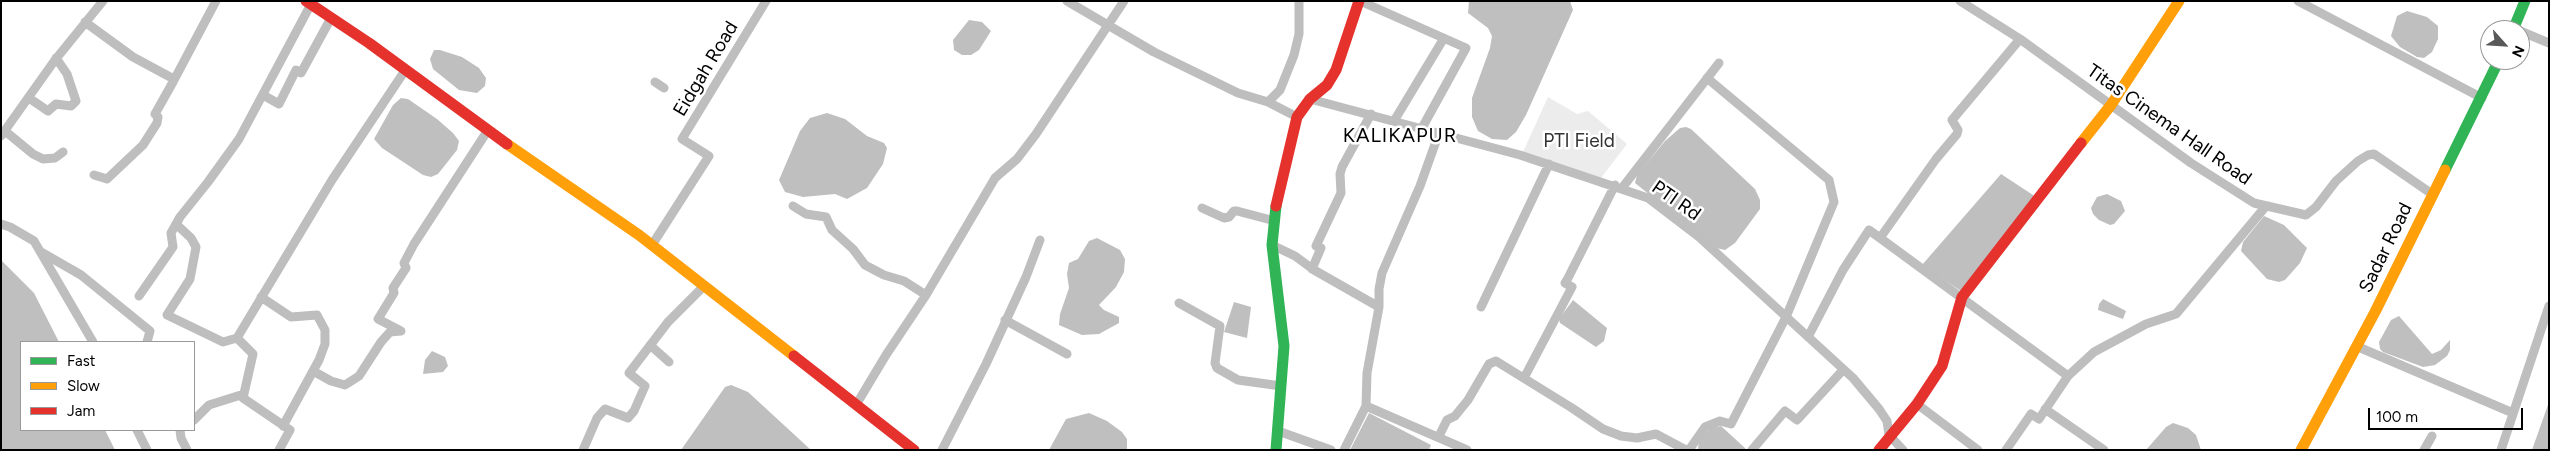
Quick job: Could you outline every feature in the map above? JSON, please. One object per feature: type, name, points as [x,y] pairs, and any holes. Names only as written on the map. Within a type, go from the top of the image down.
[{"type":"street","points":[[63,152],[54,158],[43,159],[3,133],[56,58],[103,1]]},
{"type":"street","points":[[94,174],[107,179],[143,145],[157,123],[158,118],[155,114],[216,1]]},
{"type":"street","name":"Eidgah Road","points":[[652,245],[709,156],[682,139],[766,1]]},
{"type":"street","points":[[1067,1],[1197,74],[1238,93],[1268,102],[1297,117]]},
{"type":"street","points":[[856,405],[886,355],[926,295],[994,178],[1017,159],[1071,84],[1124,1]]},
{"type":"street","points":[[1268,102],[1280,90],[1294,55],[1299,34],[1299,1]]},
{"type":"street","points":[[1276,450],[1284,346],[1272,245],[1275,221],[1297,117],[1310,99],[1327,85],[1336,70],[1360,1],[1466,48],[1422,128]]},
{"type":"street","name":"Titas Cinema Hall Road","points":[[1960,1],[2020,39],[2191,163],[2254,203],[2306,215],[2316,207],[2336,182],[2358,161],[2374,154],[2432,194]]},
{"type":"street","points":[[1880,450],[1889,436],[1917,404],[1942,366],[1962,297],[2111,106],[2179,1]]},
{"type":"street","points":[[2298,1],[2482,98]]},
{"type":"street","points":[[2519,20],[2525,1]]},
{"type":"street","points":[[139,296],[173,247],[171,233],[176,224],[239,139],[309,3],[406,69],[488,130],[652,245],[911,449]]},
{"type":"street","points":[[263,95],[279,104],[296,70],[301,73],[331,18]]},
{"type":"street","points":[[85,22],[133,57],[172,78],[173,82]]},
{"type":"street","points":[[2530,36],[2549,43]]},
{"type":"street","points":[[1394,121],[1444,38]]},
{"type":"street","points":[[1880,238],[1957,134],[1958,130],[1952,120],[2020,39]]},
{"type":"street","points":[[28,98],[48,111],[56,104],[71,106],[76,101],[67,74],[56,58]]},
{"type":"street","points":[[1524,378],[1572,287],[1565,283],[1618,186],[1719,63]]},
{"type":"street","points":[[176,224],[191,238],[196,247],[195,263],[190,279],[167,315],[223,342],[237,338],[332,180],[406,69]]},
{"type":"street","name":"Sadar Road","points":[[2301,450],[2356,346],[2495,70]]},
{"type":"street","points":[[1439,436],[1447,420],[1455,416],[1468,400],[1489,364],[1496,361],[1603,429],[1621,436],[1637,438],[1656,434],[1687,450],[1705,428],[1720,421],[1732,424],[1786,317],[1831,214],[1834,202],[1833,190],[1829,180],[1707,78]]},
{"type":"street","points":[[655,82],[664,88]]},
{"type":"street","name":"PTI Rd","points":[[1310,99],[1440,132],[1549,164],[1618,186],[1648,198],[1699,237],[1843,370],[1887,421],[1889,436]]},
{"type":"street","points":[[1312,269],[1321,248],[1316,246],[1342,194],[1340,174],[1342,167],[1371,114]]},
{"type":"street","points":[[313,371],[331,381],[345,384],[359,376],[376,348],[390,332],[401,331],[378,319],[394,293],[392,288],[406,268],[404,263],[414,244],[488,130]]},
{"type":"street","points":[[1344,450],[1366,406],[1367,373],[1379,307],[1379,289],[1382,273],[1420,186],[1440,132]]},
{"type":"street","points":[[1481,307],[1549,164]]},
{"type":"street","points":[[794,206],[806,214],[826,217],[832,230],[853,249],[865,265],[884,275],[904,281],[926,295]]},
{"type":"street","points":[[2006,450],[2031,414],[2039,419],[2068,376],[2094,352],[2146,324],[2176,314],[2266,206]]},
{"type":"street","points":[[1202,208],[1224,218],[1237,211],[1275,221]]},
{"type":"street","points":[[1,224],[24,234],[34,241],[92,341]]},
{"type":"street","points":[[1808,337],[1843,270],[1869,230],[2068,376]]},
{"type":"street","points":[[942,450],[986,364],[1026,276],[1040,240]]},
{"type":"street","points":[[1272,245],[1294,256],[1312,269],[1379,307]]},
{"type":"street","points":[[40,252],[81,275],[150,331],[147,341]]},
{"type":"street","points":[[583,450],[597,418],[605,409],[628,418],[634,411],[645,386],[629,373],[668,322],[704,286]]},
{"type":"street","points":[[261,297],[292,317],[317,314],[325,330],[325,344],[313,371],[283,426]]},
{"type":"street","points":[[1179,303],[1220,326],[1215,363],[1217,368],[1238,380],[1282,386]]},
{"type":"street","points":[[2501,450],[2549,306]]},
{"type":"street","points":[[1005,320],[1067,354]]},
{"type":"street","points":[[237,338],[253,354],[243,398],[290,430],[279,450]]},
{"type":"street","points":[[650,345],[669,362]]},
{"type":"street","points":[[2356,346],[2513,413]]},
{"type":"street","points":[[1752,450],[1785,410],[1798,420],[1843,370]]},
{"type":"street","points":[[195,419],[209,405],[244,394]]},
{"type":"street","points":[[1917,404],[1978,450]]},
{"type":"street","points":[[1366,406],[1439,436],[1467,450]]},
{"type":"street","points":[[2045,409],[2104,450]]},
{"type":"street","points":[[137,431],[146,450]]},
{"type":"street","points":[[180,431],[181,438],[187,450]]},
{"type":"street","points":[[1278,431],[1331,450]]},
{"type":"street","points":[[1889,436],[1903,450]]},
{"type":"street","points":[[2424,450],[2432,436]]},
{"type":"green space","name":"PTI Field","points":[[1548,97],[1577,114],[1588,111],[1627,144],[1601,178],[1523,152]]},
{"type":"shaded area","points":[[1469,1],[1570,1],[1573,10],[1526,115],[1516,132],[1507,140],[1492,139],[1478,131],[1472,117],[1472,98],[1490,48],[1492,36],[1488,28],[1468,13]]},
{"type":"shaded area","points":[[2407,11],[2427,17],[2438,26],[2438,39],[2432,52],[2424,58],[2417,57],[2400,47],[2391,36],[2397,16]]},
{"type":"shaded area","points":[[969,20],[982,22],[991,31],[979,50],[971,55],[962,55],[954,50],[953,40]]},
{"type":"shaded area","points":[[434,50],[462,57],[479,68],[486,78],[485,86],[477,93],[459,90],[433,69],[430,59]]},
{"type":"shaded area","points":[[401,98],[408,99],[437,119],[459,141],[457,150],[438,174],[431,177],[423,175],[382,148],[374,139],[393,105]]},
{"type":"shaded area","points":[[827,113],[845,119],[867,136],[884,143],[887,148],[883,164],[867,188],[847,199],[835,194],[803,197],[785,192],[779,180],[800,131],[810,118]]},
{"type":"shaded area","points":[[1686,127],[1691,129],[1755,189],[1760,200],[1760,209],[1735,243],[1725,250],[1716,248],[1635,183],[1637,175],[1665,141],[1680,128]]},
{"type":"shaded area","points":[[2001,174],[2036,197],[1961,291],[1922,265]]},
{"type":"shaded area","points":[[2107,194],[2121,201],[2125,211],[2114,224],[2110,225],[2099,220],[2093,214],[2091,208],[2097,197]]},
{"type":"shaded area","points":[[2264,216],[2284,225],[2307,248],[2300,263],[2285,280],[2279,282],[2267,279],[2241,251],[2243,242]]},
{"type":"shaded area","points":[[1097,238],[1120,250],[1125,259],[1124,272],[1116,287],[1099,305],[1104,310],[1119,317],[1119,323],[1099,334],[1082,335],[1059,325],[1060,314],[1069,288],[1067,274],[1069,263],[1078,259],[1089,241]]},
{"type":"shaded area","points":[[1,260],[34,293],[58,341],[20,341],[20,431],[106,431],[115,450],[1,450]]},
{"type":"shaded area","points":[[2103,299],[2126,311],[2123,319],[2098,310],[2099,304]]},
{"type":"shaded area","points":[[1573,300],[1607,328],[1604,341],[1596,347],[1560,323],[1559,319]]},
{"type":"shaded area","points":[[1234,302],[1251,307],[1247,338],[1224,332]]},
{"type":"shaded area","points":[[2399,316],[2432,354],[2441,350],[2450,340],[2450,350],[2447,356],[2435,365],[2423,367],[2383,352],[2380,349],[2379,342],[2391,320]]},
{"type":"shaded area","points":[[432,351],[445,357],[448,366],[443,372],[423,374],[425,360]]},
{"type":"shaded area","points":[[731,385],[748,392],[811,450],[681,450],[725,387]]},
{"type":"shaded area","points":[[2549,402],[2549,450],[2532,450]]},
{"type":"shaded area","points":[[1089,413],[1107,421],[1122,432],[1127,439],[1127,450],[1049,450],[1066,419]]},
{"type":"shaded area","points":[[1369,413],[1431,445],[1429,450],[1350,450]]},
{"type":"shaded area","points":[[2173,423],[2188,428],[2196,435],[2201,450],[2146,450],[2166,427]]},
{"type":"shaded area","points":[[1721,426],[1746,450],[1698,450],[1699,438],[1710,429]]},
{"type":"traffic: fast","points":[[2517,20],[2525,1]]},
{"type":"traffic: fast","points":[[2445,170],[2494,70]]},
{"type":"traffic: fast","points":[[1276,206],[1272,245],[1284,346],[1276,450]]},
{"type":"traffic: slow","points":[[2081,143],[2111,105],[2179,1]]},
{"type":"traffic: slow","points":[[507,144],[639,235],[794,356]]},
{"type":"traffic: slow","points":[[2301,450],[2375,312],[2445,170]]},
{"type":"traffic: jam","points":[[306,1],[369,43],[507,144]]},
{"type":"traffic: jam","points":[[1276,206],[1297,117],[1310,99],[1327,85],[1336,70],[1359,1]]},
{"type":"traffic: jam","points":[[1879,450],[1917,404],[1942,366],[1962,297],[2081,143]]},
{"type":"traffic: jam","points":[[794,356],[914,450]]},
{"type":"district","name":"KALIKAPUR","points":[[1400,136]]}]
